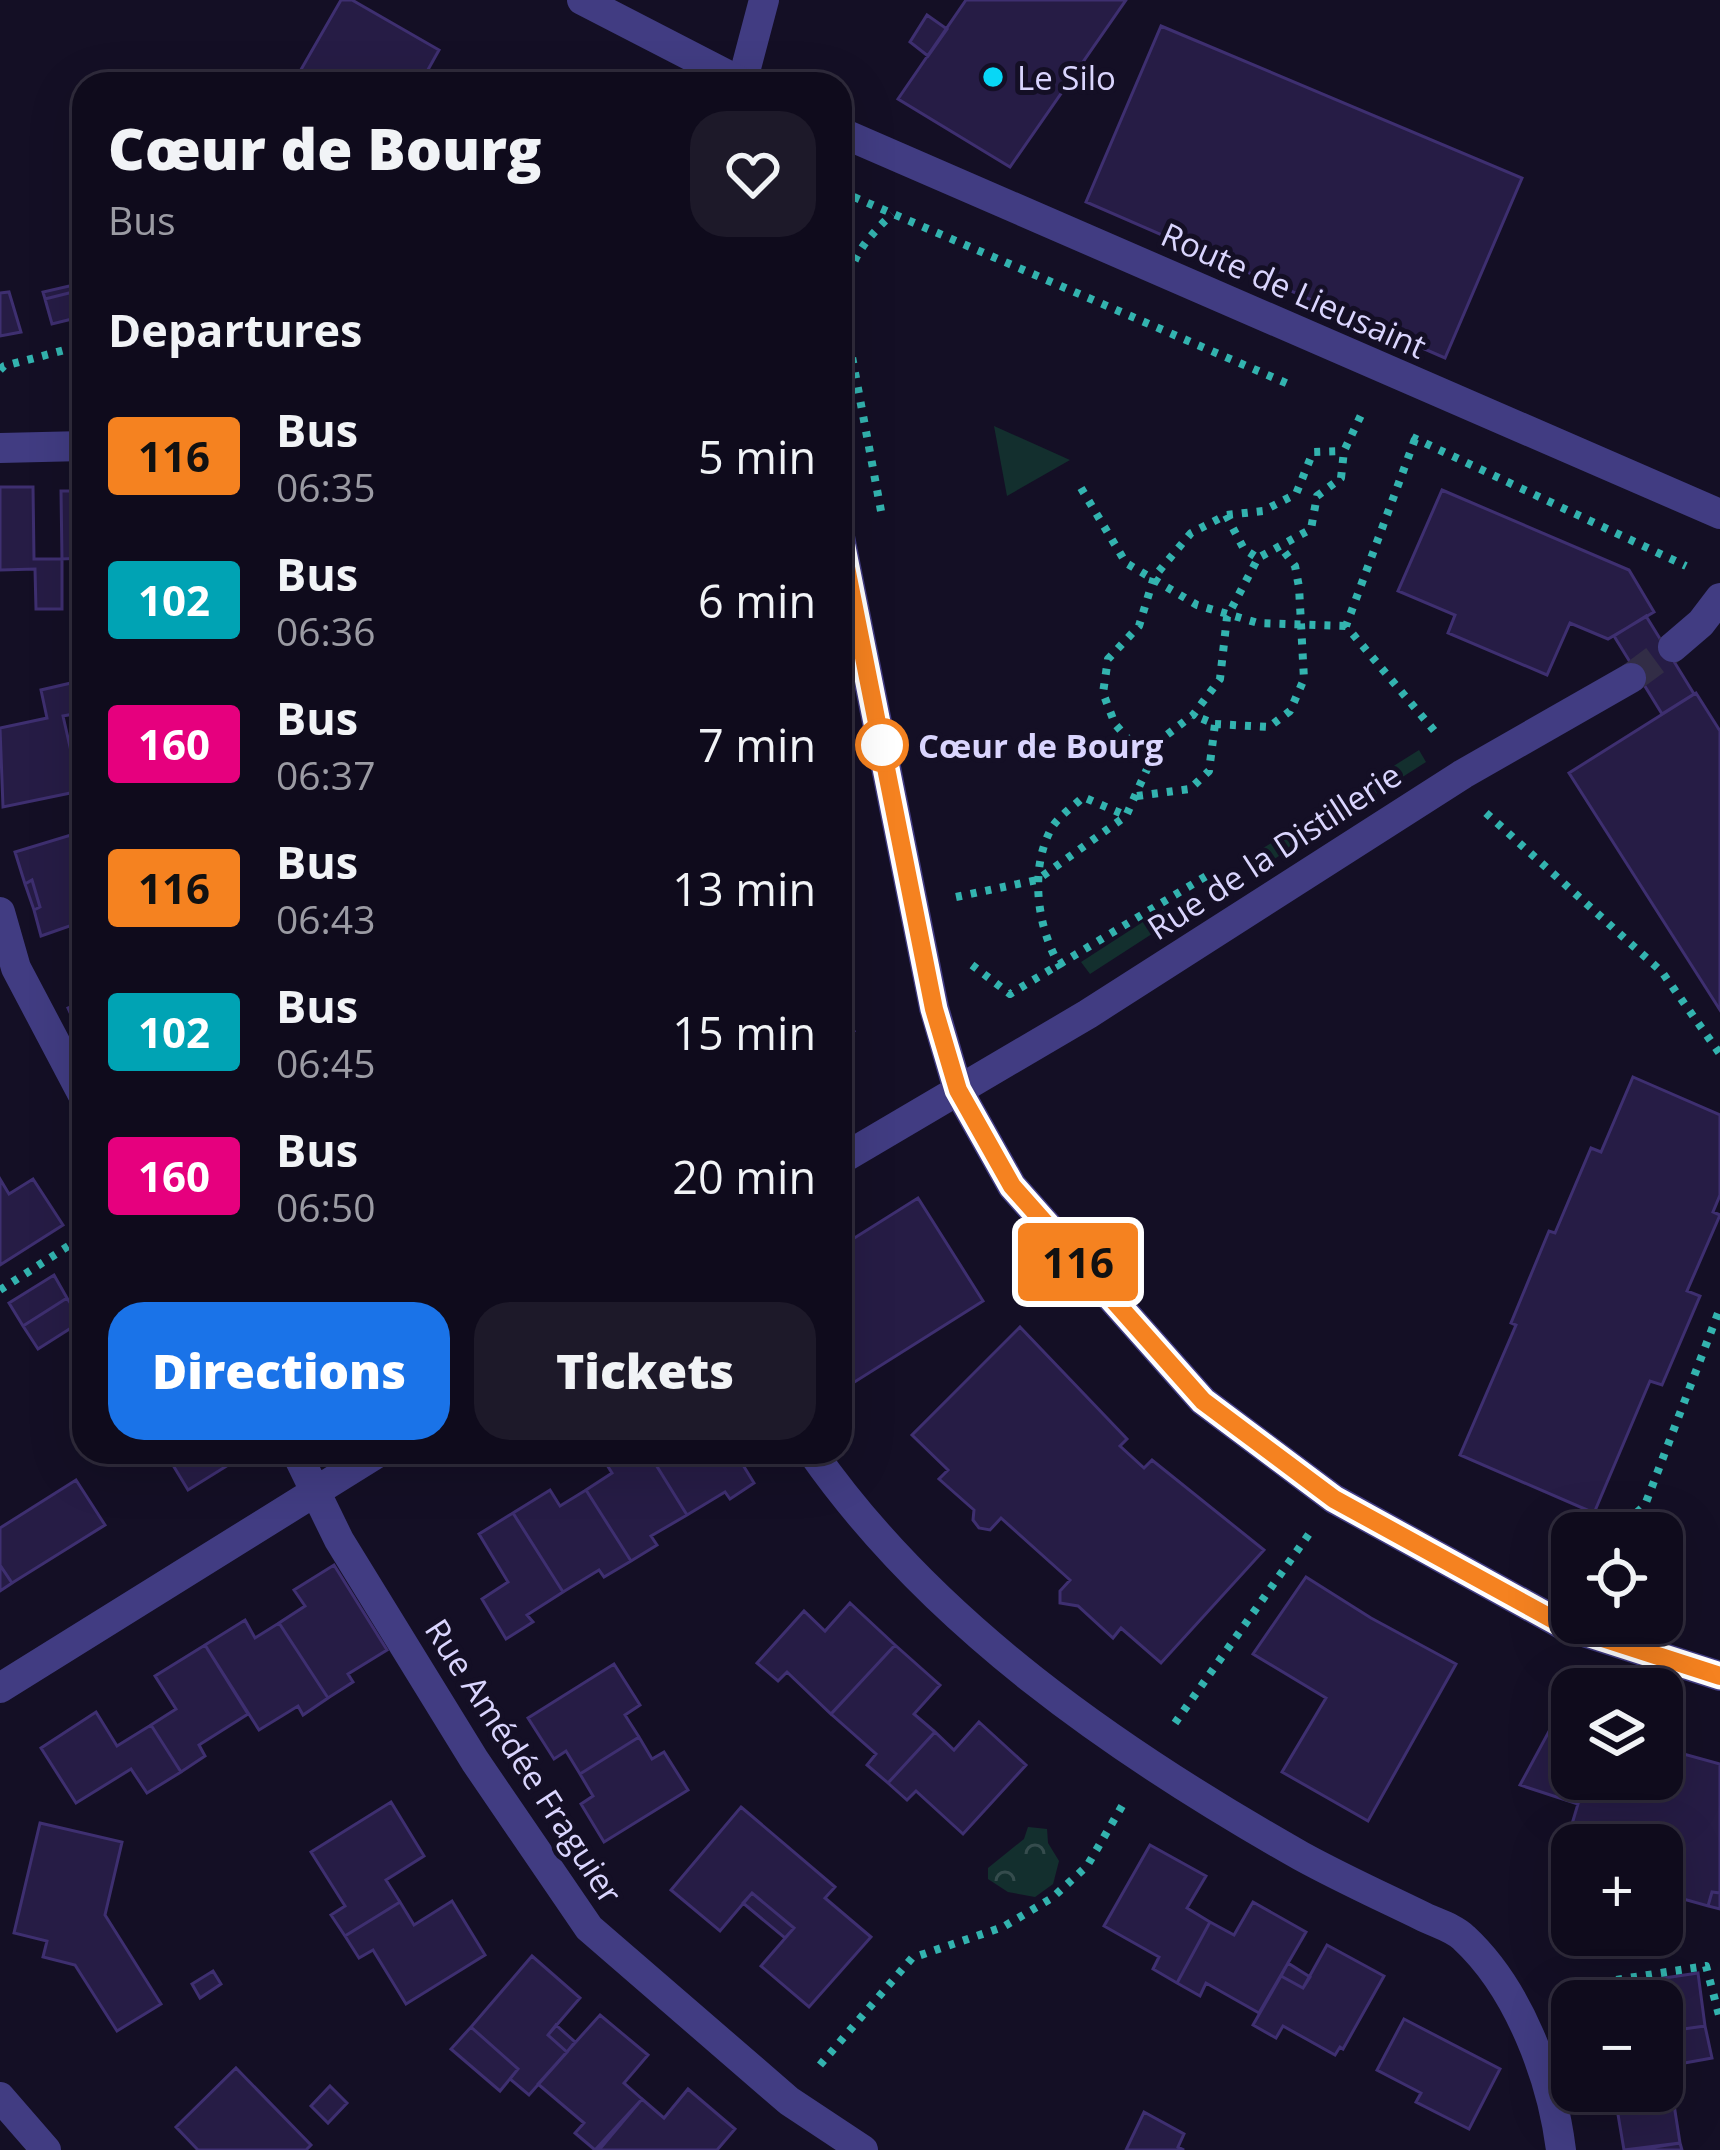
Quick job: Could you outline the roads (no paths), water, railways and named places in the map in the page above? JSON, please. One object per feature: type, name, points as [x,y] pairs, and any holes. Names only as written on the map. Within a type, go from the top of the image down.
[{"type":"street","points":[[582,0],[723,72]]},
{"type":"street","points":[[747,72],[764,0]]},
{"type":"street","name":"Route de Lieusaint","points":[[852,137],[1720,514]]},
{"type":"street","points":[[0,448],[72,446]]},
{"type":"street","points":[[852,597],[930,988],[958,1090],[1012,1186],[1203,1401],[1334,1499],[1565,1626],[1720,1676]]},
{"type":"street","points":[[1673,647],[1720,598]]},
{"type":"street","name":"Rue de la Distillerie","points":[[852,1153],[1088,1014],[1463,774],[1631,678]]},
{"type":"street","points":[[0,912],[16,968],[72,1074]]},
{"type":"street","name":"Rue Amédée Fraguier","points":[[302,1464],[339,1540],[463,1741],[589,1928],[789,2101],[863,2150]]},
{"type":"street","points":[[0,1688],[360,1464]]},
{"type":"street","points":[[821,1464],[847,1501],[916,1577],[1029,1675],[1147,1762],[1303,1857],[1462,1935],[1507,1997],[1541,2060],[1556,2108],[1561,2150]]},
{"type":"street","points":[[0,2098],[46,2150]]},
{"type":"tunnel","points":[[1631,678],[1673,647]]},
{"type":"place","name":"Le Silo","points":[[993,77]]},
{"type":"place","name":"Cœur de Bourg","points":[[882,745]]}]
